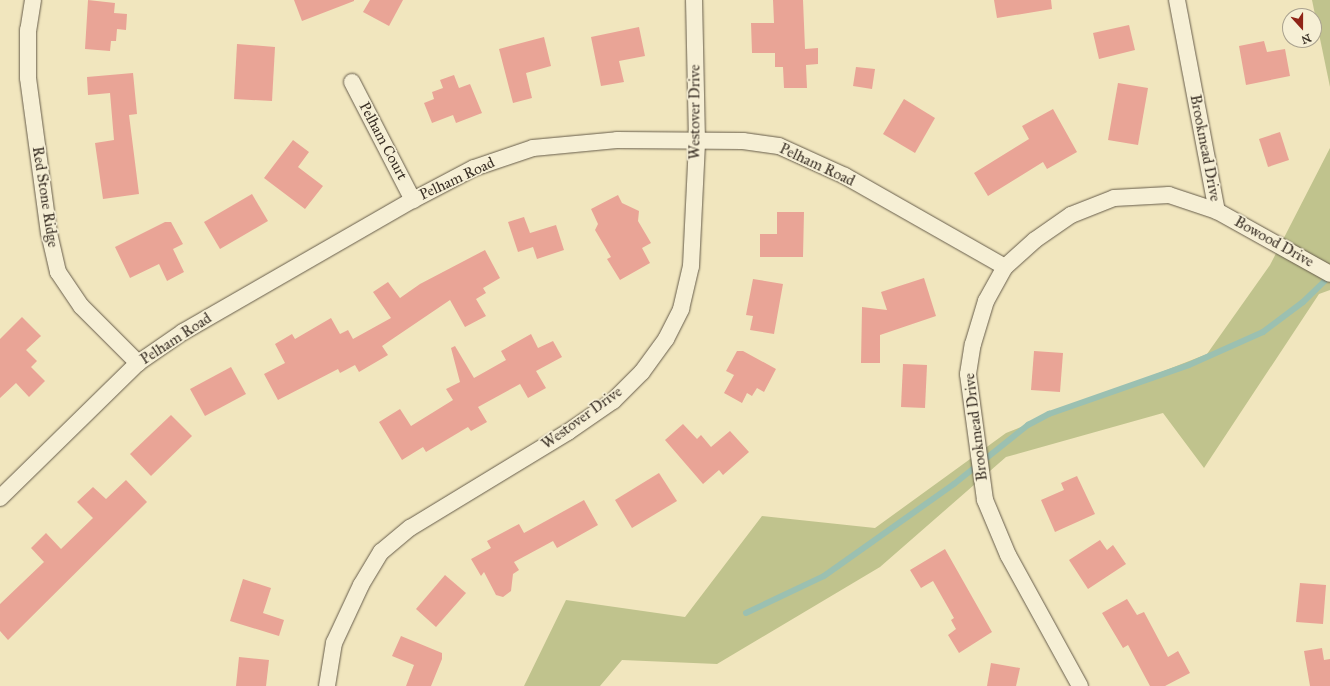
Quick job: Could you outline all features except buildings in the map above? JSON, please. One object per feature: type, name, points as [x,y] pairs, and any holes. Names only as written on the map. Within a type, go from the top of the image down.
[{"type":"street","name":"Red Stone Ridge","points":[[33,0],[28,30],[28,78],[49,233],[58,272],[81,306],[138,363]]},
{"type":"street","name":"Westover Drive","points":[[327,686],[334,643],[361,585],[381,552],[410,528],[568,432],[613,401],[642,372],[666,339],[681,309],[691,266],[697,142],[694,0]]},
{"type":"street","name":"Brookmead Drive","points":[[1177,0],[1217,212]]},
{"type":"street","name":"Pelham Court","points":[[352,82],[413,200]]},
{"type":"street","name":"Pelham Road","points":[[0,498],[138,363],[183,332],[413,200],[474,168],[533,148],[617,140],[697,142],[743,141],[779,146],[845,176],[1005,267]]},
{"type":"street","name":"Brookmead Drive","points":[[1080,686],[1008,555],[985,500],[968,374],[973,344],[986,301],[1005,267],[1035,240],[1072,215],[1114,198],[1169,195],[1217,212]]},
{"type":"street","name":"Bowood Drive","points":[[1217,212],[1330,274]]},
{"type":"green space","points":[[1312,0],[1330,0],[1330,87],[1322,48],[1322,8],[1314,8]]},
{"type":"green space","points":[[1330,148],[1330,290],[1319,294],[1204,468],[1163,413],[1006,457],[880,567],[717,664],[622,660],[600,686],[524,686],[566,600],[685,617],[762,516],[875,528],[1006,433],[1207,354],[1270,265]]},
{"type":"waterway","points":[[746,613],[824,576],[954,484],[1028,425],[1049,414],[1189,365],[1263,332],[1303,302],[1330,276]]}]
